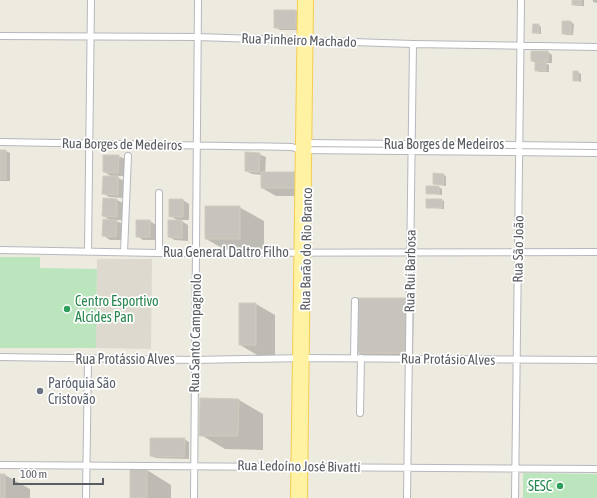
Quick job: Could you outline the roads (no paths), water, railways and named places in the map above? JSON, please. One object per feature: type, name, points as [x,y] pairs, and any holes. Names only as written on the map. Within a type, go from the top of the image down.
[{"type":"main road","name":"Rua Barão do Rio Branco","points":[[302,0],[305,39]]},
{"type":"main road","name":"Rua Barão do Rio Branco","points":[[295,498],[299,466],[303,252],[301,147],[305,39],[309,0]]},
{"type":"main road","name":"Rua Barão do Rio Branco","points":[[299,466],[302,498]]},
{"type":"street","points":[[88,251],[91,144],[92,0]]},
{"type":"street","name":"Rua Santo Campagnolo","points":[[194,498],[198,0]]},
{"type":"street","name":"Rua São João","points":[[515,498],[521,0]]},
{"type":"street","name":"Rua Pinheiro Machado","points":[[0,36],[198,37],[305,39],[413,44],[597,46]]},
{"type":"street","name":"Rua Rui Barbosa","points":[[407,498],[413,44]]},
{"type":"street","name":"Rua Borges de Medeiros","points":[[0,142],[301,147],[412,144],[519,148],[597,146]]},
{"type":"street","points":[[301,147],[411,151],[519,148],[597,153]]},
{"type":"street","points":[[124,252],[128,156]]},
{"type":"street","points":[[159,193],[159,252]]},
{"type":"street","name":"Rua General Daltro Filho","points":[[0,250],[124,252],[597,252]]},
{"type":"street","points":[[355,301],[360,413]]},
{"type":"street","name":"Rua Protássio Alves","points":[[0,358],[194,360],[301,358]]},
{"type":"street","name":"Rua Protásio Alves","points":[[301,358],[597,360]]},
{"type":"street","points":[[86,498],[88,359]]},
{"type":"street","name":"Rua Ledoíno José Bivatti","points":[[0,465],[195,465],[597,469]]},
{"type":"place","name":"Centro Esportivo Alcides Pan","points":[[67,309]]},
{"type":"place","name":"Paróquia São Cristovão","points":[[40,391]]},
{"type":"place","name":"SESC","points":[[560,486]]}]
